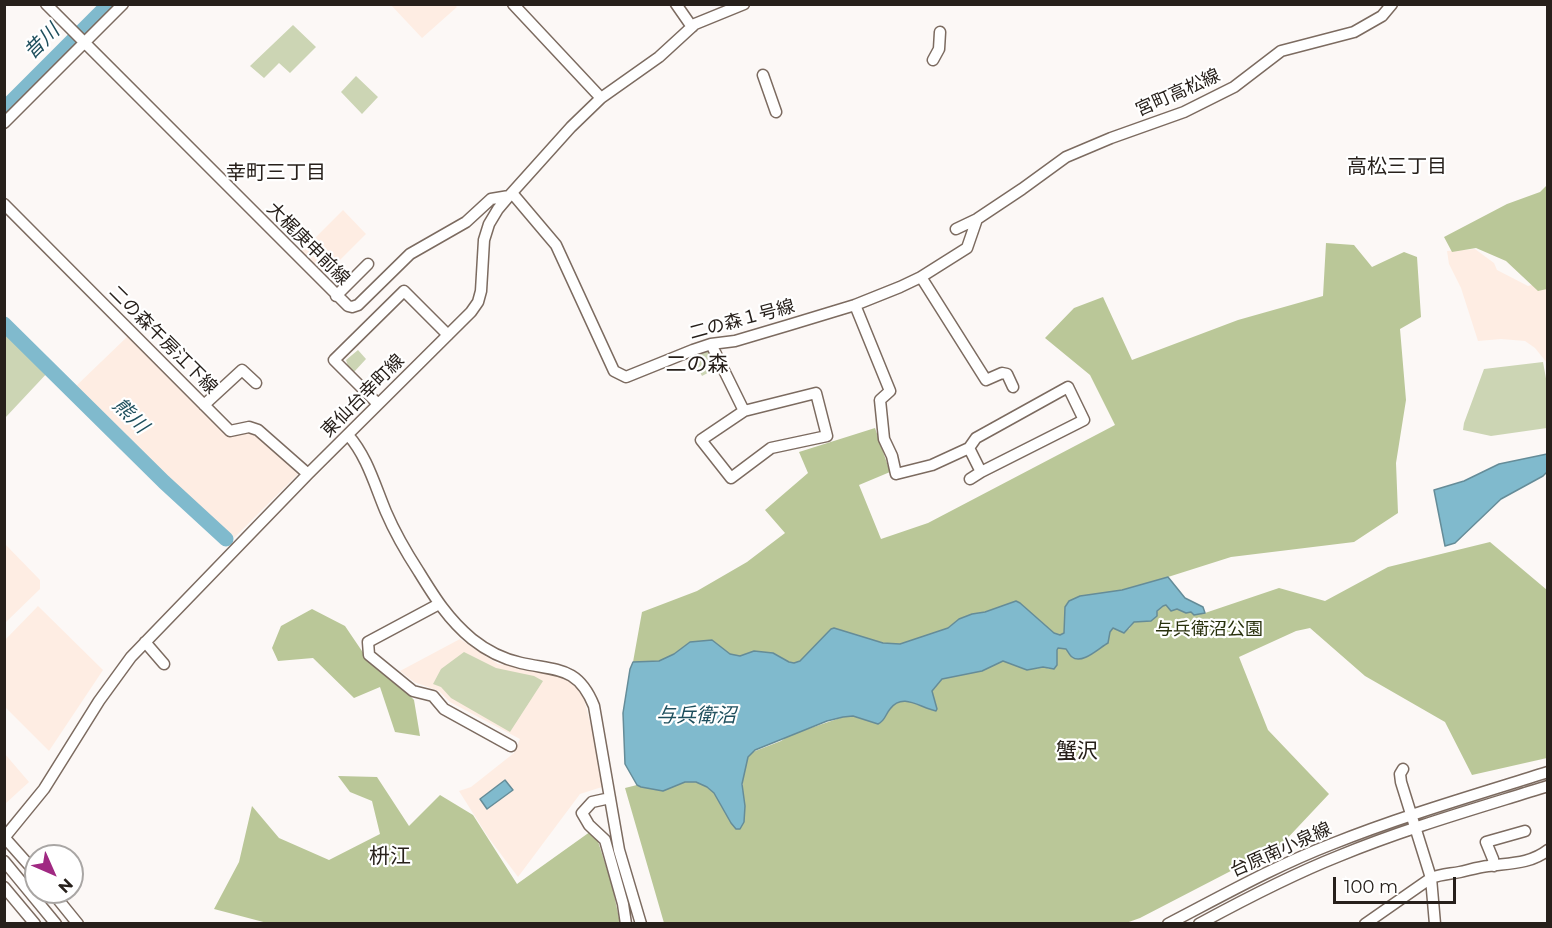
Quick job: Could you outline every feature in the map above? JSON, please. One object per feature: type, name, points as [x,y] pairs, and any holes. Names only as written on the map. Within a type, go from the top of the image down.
[{"type":"street","name":"大梶庚申前線","points":[[46,4],[348,306],[357,305],[410,254],[466,222],[491,199],[510,195]]},
{"type":"street","points":[[4,123],[80,38],[123,4]]},
{"type":"street","points":[[513,4],[601,98]]},
{"type":"street","points":[[676,4],[692,27]]},
{"type":"street","name":"東仙台幸町線","points":[[5,837],[45,789],[99,701],[145,642],[308,474],[471,312],[482,291],[484,240],[489,224],[510,195],[571,127],[601,98],[659,57],[692,27],[744,4]]},
{"type":"street","name":"宮町高松線","points":[[956,230],[977,219],[1066,157],[1184,112],[1234,87],[1281,51],[1354,32],[1382,16],[1392,4]]},
{"type":"street","points":[[933,60],[939,49],[940,32]]},
{"type":"street","points":[[763,75],[776,112]]},
{"type":"street","name":"二の森１号線","points":[[510,195],[556,245],[614,371],[626,376],[711,344],[735,341],[855,305],[900,287],[968,248],[977,219]]},
{"type":"street","name":"二の森午房江下線","points":[[4,204],[230,431],[249,427],[258,430],[308,474]]},
{"type":"street","points":[[336,296],[368,264]]},
{"type":"street","points":[[921,277],[986,380],[1002,373],[1007,374],[1013,387]]},
{"type":"street","points":[[378,404],[334,360],[404,291],[448,335]]},
{"type":"street","points":[[855,305],[890,391],[880,400],[881,417],[884,440],[892,456],[896,474],[932,465],[969,448],[976,438],[1068,387],[1089,418],[970,479]]},
{"type":"street","points":[[711,344],[744,411]]},
{"type":"street","points":[[204,405],[242,370],[256,383]]},
{"type":"street","points":[[816,393],[827,436],[771,448],[731,478],[701,440],[744,411],[816,393]]},
{"type":"street","points":[[348,435],[360,450],[397,536],[451,620],[496,655],[520,663],[560,669],[574,676],[590,695],[594,706],[619,850],[641,924]]},
{"type":"street","points":[[969,448],[981,472]]},
{"type":"street","points":[[439,604],[368,642],[369,655],[413,691],[433,696],[444,709],[511,746]]},
{"type":"street","points":[[145,642],[164,664]]},
{"type":"street","points":[[1403,769],[1400,774],[1401,782],[1431,878],[1436,924]]},
{"type":"street","name":"台原南小泉線","points":[[1168,924],[1298,858],[1332,844],[1412,815],[1548,772]]},
{"type":"street","points":[[1199,924],[1275,884],[1339,855],[1548,786]]},
{"type":"street","points":[[610,798],[592,802],[582,813],[589,825],[605,840],[623,904],[626,924]]},
{"type":"street","points":[[1494,866],[1486,842],[1525,831]]},
{"type":"street","points":[[5,837],[24,859]]},
{"type":"street","points":[[1365,924],[1438,875],[1528,861],[1547,851]]},
{"type":"street","points":[[4,861],[56,924]]},
{"type":"street","points":[[4,886],[35,924]]},
{"type":"street","points":[[62,904],[78,924]]},
{"type":"shaded area","points":[[454,4],[457,7],[422,38],[391,5]]},
{"type":"shaded area","points":[[343,210],[366,234],[323,277],[300,253]]},
{"type":"shaded area","points":[[1475,249],[1494,263],[1497,270],[1528,286],[1547,281],[1547,363],[1535,348],[1525,341],[1501,339],[1478,341],[1461,288],[1449,264],[1447,251]]},
{"type":"shaded area","points":[[129,335],[233,435],[248,432],[259,436],[298,474],[231,541],[75,387]]},
{"type":"shaded area","points":[[5,544],[40,580],[40,589],[5,623]]},
{"type":"shaded area","points":[[38,606],[103,670],[49,751],[5,707],[5,640]]},
{"type":"shaded area","points":[[460,639],[498,664],[561,674],[574,682],[582,692],[594,737],[602,787],[580,794],[518,877],[488,837],[459,791],[471,787],[514,753],[520,739],[450,702],[439,691],[414,682],[400,671]]},
{"type":"shaded area","points":[[5,754],[29,782],[4,804]]},
{"type":"green space","points":[[293,25],[316,47],[290,73],[279,63],[264,78],[250,66]]},
{"type":"green space","points":[[356,76],[378,97],[362,114],[341,92]]},
{"type":"green space","points":[[1547,185],[1547,289],[1538,291],[1506,261],[1476,248],[1452,252],[1444,237],[1507,204],[1540,192]]},
{"type":"green space","points":[[1326,243],[1354,245],[1372,267],[1404,252],[1417,257],[1421,317],[1400,329],[1406,400],[1396,463],[1398,513],[1354,542],[1231,557],[1122,590],[1080,596],[1067,604],[1064,633],[1060,635],[1054,633],[1016,601],[972,614],[959,619],[948,628],[900,644],[883,643],[834,628],[800,661],[794,663],[773,653],[754,651],[740,656],[690,642],[674,654],[659,661],[633,662],[642,612],[697,591],[747,562],[785,533],[765,510],[808,473],[799,452],[875,428],[890,472],[859,485],[881,539],[928,523],[1115,425],[1090,375],[1045,338],[1074,308],[1103,297],[1132,360],[1238,320],[1323,296]]},
{"type":"green space","points":[[4,326],[50,370],[5,418],[4,418]]},
{"type":"green space","points":[[358,350],[366,359],[354,372],[346,360]]},
{"type":"green space","points":[[712,351],[717,368],[702,376],[691,355]]},
{"type":"green space","points":[[1543,362],[1547,384],[1547,428],[1491,436],[1463,430],[1484,369]]},
{"type":"green space","name":"与兵衛沼公園","points":[[1490,542],[1547,590],[1547,758],[1472,775],[1445,722],[1365,676],[1310,628],[1296,631],[1239,657],[1268,730],[1329,794],[1281,845],[1140,918],[1126,923],[664,923],[625,788],[637,785],[663,791],[685,782],[696,782],[714,793],[731,823],[744,822],[743,778],[750,753],[790,735],[843,717],[853,716],[878,724],[884,720],[895,704],[906,701],[936,711],[932,691],[942,679],[982,671],[1003,661],[1034,669],[1043,667],[1051,669],[1057,665],[1058,648],[1066,648],[1072,658],[1107,643],[1113,628],[1119,631],[1129,629],[1134,622],[1151,621],[1159,609],[1166,605],[1195,615],[1279,588],[1325,601],[1388,567]]},
{"type":"green space","points":[[312,609],[345,626],[366,657],[396,681],[414,700],[420,736],[395,732],[380,687],[354,698],[313,658],[278,661],[272,648],[281,626]]},
{"type":"green space","points":[[464,652],[496,668],[534,676],[543,681],[510,732],[451,698],[441,687],[433,684],[441,669]]},
{"type":"green space","points":[[338,776],[377,777],[409,826],[440,795],[473,815],[517,884],[594,829],[612,885],[620,923],[271,924],[214,909],[239,862],[252,806],[279,838],[329,860],[380,834],[372,801],[350,792]]},
{"type":"water","points":[[1547,454],[1547,472],[1543,476],[1501,499],[1455,543],[1445,546],[1434,490],[1464,481],[1499,464]]},
{"type":"water","name":"与兵衛沼","points":[[1168,577],[1185,598],[1203,607],[1205,613],[1194,615],[1191,612],[1186,613],[1177,609],[1171,611],[1166,605],[1157,611],[1157,616],[1151,621],[1134,622],[1124,633],[1113,628],[1108,643],[1081,659],[1071,656],[1066,649],[1058,648],[1057,665],[1054,669],[1043,667],[1027,670],[1003,661],[982,671],[942,679],[932,691],[936,711],[912,702],[900,702],[890,709],[884,720],[878,724],[853,716],[843,717],[827,721],[755,750],[748,757],[742,784],[745,806],[744,822],[740,829],[736,829],[731,823],[714,793],[707,787],[696,782],[685,782],[663,791],[641,787],[637,785],[625,764],[623,713],[633,662],[659,661],[674,654],[690,642],[712,640],[730,654],[740,656],[754,651],[773,653],[794,663],[800,661],[834,628],[883,643],[900,644],[948,628],[959,619],[972,614],[1016,601],[1054,633],[1060,635],[1064,633],[1065,607],[1069,601],[1080,596],[1122,590]]},
{"type":"water","points":[[505,780],[513,790],[487,809],[480,799]]},
{"type":"waterway","name":"昔川","points":[[4,109],[109,4]]},
{"type":"waterway","name":"熊川","points":[[4,324],[164,482],[226,539]]},
{"type":"district","name":"高松三丁目","points":[[1397,167]]},
{"type":"district","name":"幸町三丁目","points":[[276,173]]},
{"type":"district","name":"二の森","points":[[697,365]]},
{"type":"district","name":"蟹沢","points":[[1077,752]]},
{"type":"district","name":"枡江","points":[[390,857]]}]
